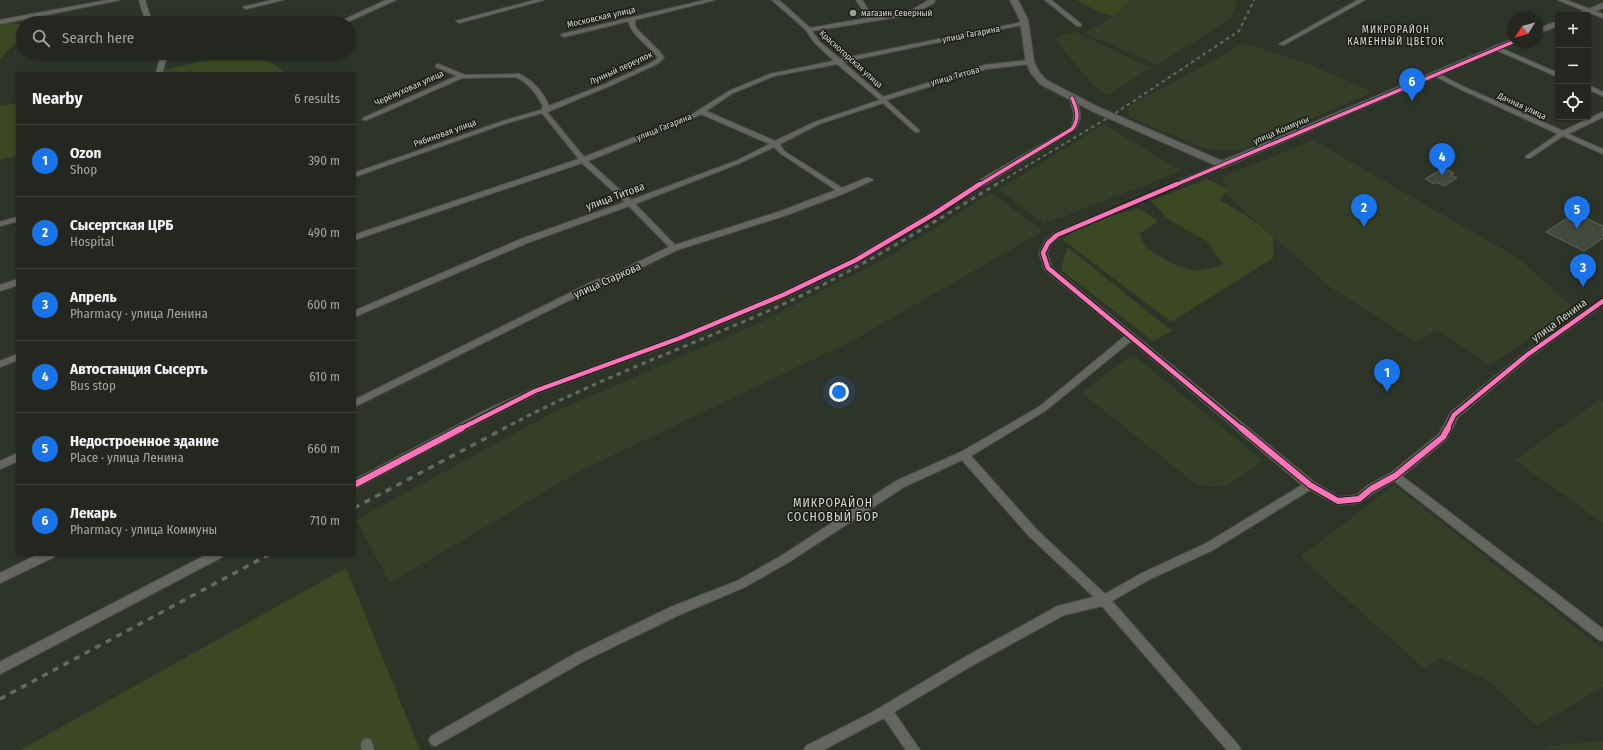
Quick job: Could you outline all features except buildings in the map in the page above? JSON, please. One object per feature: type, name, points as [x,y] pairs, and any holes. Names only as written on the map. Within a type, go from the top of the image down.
[{"type":"street","points":[[32,16],[117,0]]},
{"type":"street","points":[[142,0],[147,16]]},
{"type":"street","points":[[246,7],[280,0]]},
{"type":"street","points":[[355,16],[384,2],[393,0]]},
{"type":"street","points":[[459,20],[541,0]]},
{"type":"street","name":"Московская улица","points":[[564,35],[712,0]]},
{"type":"street","name":"Красногорская улица","points":[[775,0],[779,2],[808,30],[816,42],[883,100],[916,131]]},
{"type":"street","points":[[860,0],[871,19]]},
{"type":"street","points":[[808,30],[898,15],[914,11],[932,2],[932,0]]},
{"type":"street","points":[[1014,0],[1024,20],[1023,24],[1030,62],[1035,73],[1043,82],[1099,111],[1222,166]]},
{"type":"street","points":[[1048,0],[1079,25]]},
{"type":"street","points":[[1282,44],[1362,0]]},
{"type":"street","points":[[1561,0],[1603,16]]},
{"type":"street","points":[[1589,11],[1603,5]]},
{"type":"street","points":[[0,22],[16,19]]},
{"type":"street","name":"Лунный переулок","points":[[543,111],[605,86],[655,63],[661,58],[658,53],[635,30],[632,25],[632,20]]},
{"type":"street","name":"улица Гагарина","points":[[356,237],[583,160],[693,116],[731,92],[772,75],[1023,24]]},
{"type":"street","points":[[1543,29],[1555,24]]},
{"type":"street","name":"улица Коммуны","points":[[1057,235],[1507,44]]},
{"type":"street","points":[[1496,48],[1555,74]]},
{"type":"street","points":[[159,72],[164,60]]},
{"type":"street","name":"улица Титова","points":[[356,313],[524,241],[738,162],[818,124],[883,100],[985,67],[1030,62]]},
{"type":"street","points":[[438,66],[462,76],[517,75],[524,78],[538,91],[544,101],[546,106],[543,111],[583,160],[630,203],[674,248]]},
{"type":"street","name":"Дачная улица","points":[[1435,74],[1460,87],[1603,152]]},
{"type":"street","name":"Черёмуховая улица","points":[[365,119],[462,76]]},
{"type":"street","points":[[1591,88],[1603,94]]},
{"type":"street","points":[[356,484],[486,414],[535,391],[688,335],[783,295],[856,260],[934,214],[991,177],[1076,126],[1078,111],[1072,98]]},
{"type":"street","name":"Рябиновая улица","points":[[356,174],[504,122],[543,111]]},
{"type":"street","points":[[701,111],[776,144],[782,152],[842,191]]},
{"type":"street","points":[[1528,157],[1562,134],[1603,114]]},
{"type":"street","name":"улица Старкова","points":[[356,403],[598,282],[621,274],[674,248],[784,213],[869,180]]},
{"type":"street","points":[[0,224],[16,220]]},
{"type":"street","name":"улица Ленина","points":[[1057,235],[1048,243],[1043,253],[1048,268],[1310,485],[1338,502],[1359,498],[1371,489],[1395,476],[1443,437],[1454,415],[1527,355],[1603,301]]},
{"type":"street","points":[[0,288],[16,283]]},
{"type":"street","points":[[436,740],[574,660],[675,612],[741,584],[785,559],[872,504],[900,484],[964,455],[1042,409],[1131,336]]},
{"type":"street","points":[[0,364],[16,358]]},
{"type":"street","points":[[964,455],[1033,533],[1104,600],[1235,750]]},
{"type":"street","points":[[0,465],[16,458]]},
{"type":"street","points":[[1395,476],[1603,636]]},
{"type":"street","points":[[810,750],[886,711],[969,661],[1062,610],[1104,600],[1146,576],[1209,548],[1310,485]]},
{"type":"street","points":[[0,578],[46,556]]},
{"type":"street","points":[[0,668],[214,556]]},
{"type":"street","points":[[886,711],[914,750]]},
{"type":"shaded area","points":[[1077,0],[1131,0],[1114,16],[1100,13]]},
{"type":"shaded area","points":[[1131,0],[1238,0],[1230,19],[1157,65],[1085,33],[1109,19]]},
{"type":"shaded area","points":[[9,22],[16,24],[16,43],[0,60],[0,24]]},
{"type":"shaded area","points":[[1075,32],[1151,68],[1107,95],[1094,87],[1055,39],[1064,34]]},
{"type":"shaded area","points":[[1244,43],[1311,65],[1373,92],[1239,151],[1207,149],[1129,117],[1128,107]]},
{"type":"shaded area","points":[[208,60],[267,60],[284,71],[282,72],[156,72]]},
{"type":"shaded area","points":[[16,103],[16,156],[0,160],[0,106]]},
{"type":"shaded area","points":[[1104,124],[1181,171],[1044,224],[999,189]]},
{"type":"shaded area","points":[[1313,140],[1518,258],[1574,308],[1490,366],[1439,331],[1415,341],[1330,287],[1228,196],[1222,177]]},
{"type":"shaded area","points":[[1207,179],[1228,189],[1220,200],[1251,219],[1273,236],[1273,258],[1171,322],[1062,239],[1094,221],[1139,208],[1158,221],[1139,234],[1146,248],[1177,266],[1197,271],[1224,265],[1208,242],[1169,220],[1151,201]]},
{"type":"shaded area","points":[[991,193],[1043,231],[852,341],[578,472],[390,583],[356,520],[554,412],[759,323],[885,259]]},
{"type":"shaded area","points":[[1067,247],[1172,331],[1153,341],[1061,270]]},
{"type":"shaded area","points":[[1132,354],[1263,461],[1225,487],[1197,485],[1082,393]]},
{"type":"shaded area","points":[[1599,400],[1603,402],[1603,523],[1515,460]]},
{"type":"shaded area","points":[[1394,485],[1603,649],[1603,687],[1537,726],[1489,681],[1440,658],[1425,669],[1300,557]]},
{"type":"shaded area","points":[[346,568],[420,750],[20,750]]},
{"type":"shaded area","points":[[1603,741],[1603,750],[1549,750],[1546,746]]},
{"type":"railway","points":[[995,185],[1111,116],[1239,31],[1254,0]]},
{"type":"railway","points":[[503,429],[535,412],[634,367],[768,311],[827,283],[913,235],[997,184]]},
{"type":"railway","points":[[356,507],[505,428]]},
{"type":"railway","points":[[0,699],[266,556]]},
{"type":"cycle path","points":[[1507,45],[1057,235],[1048,243],[1043,253],[1048,268],[1310,485],[1338,501],[1359,499],[1371,489],[1395,476],[1443,437],[1454,415],[1527,355],[1603,301]]},
{"type":"cycle path","points":[[356,484],[491,412],[535,391],[680,338],[783,295],[856,260],[1072,129],[1077,118],[1077,110],[1072,98]]},
{"type":"place","name":"магазин Северный","points":[[853,13]]},
{"type":"place","name":"Лекарь","points":[[1412,101]]},
{"type":"place","name":"Автостанция Сысерть","points":[[1442,176]]},
{"type":"place","name":"Сысертская ЦРБ","points":[[1364,227]]},
{"type":"place","name":"Недостроенное здание","points":[[1577,229]]},
{"type":"place","name":"Апрель","points":[[1583,287]]},
{"type":"place","name":"Ozon","points":[[1387,392]]},
{"type":"district","name":"МИКРОРАЙОН КАМЕННЫЙ ЦВЕТОК","points":[[1396,34]]},
{"type":"district","name":"МИКРОРАЙОН СОСНОВЫЙ БОР","points":[[833,510]]}]
